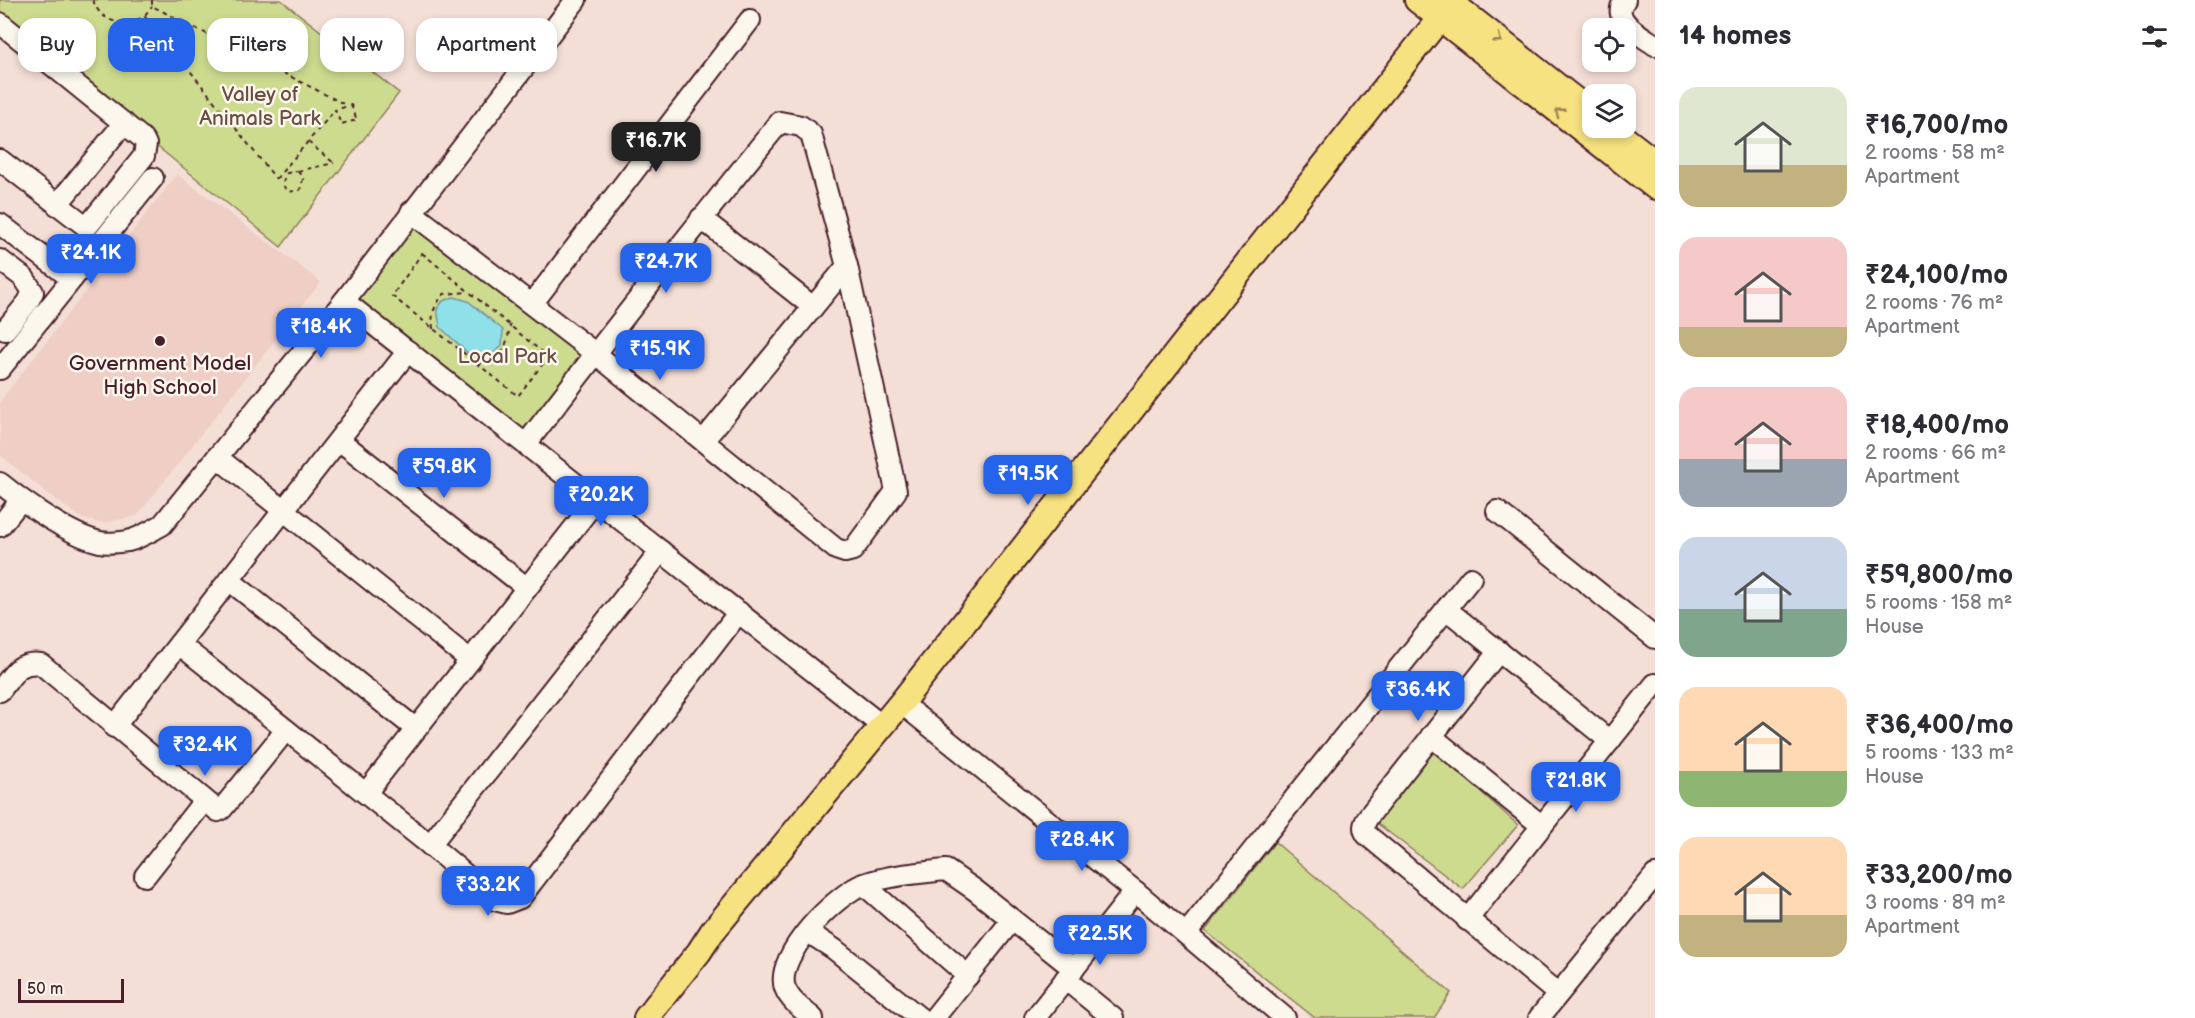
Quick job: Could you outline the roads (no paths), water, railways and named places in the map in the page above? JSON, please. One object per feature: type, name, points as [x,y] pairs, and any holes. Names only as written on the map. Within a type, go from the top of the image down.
[{"type":"main road","points":[[1417,0],[1448,5],[1582,106]]},
{"type":"main road","points":[[1448,5],[1655,187]]},
{"type":"main road","points":[[646,1018],[699,952],[712,932],[901,703],[1448,5]]},
{"type":"main road","points":[[1624,138],[1655,162]]},
{"type":"street","points":[[0,483],[47,517],[85,537],[102,543],[129,541],[162,525],[344,301],[576,0]]},
{"type":"street","points":[[1624,0],[1619,7],[1619,14],[1624,22],[1655,45]]},
{"type":"street","points":[[532,304],[750,20]]},
{"type":"street","points":[[0,23],[124,123],[146,144],[146,150],[87,227],[0,160]]},
{"type":"street","points":[[411,212],[596,354],[836,549],[845,552],[853,550],[896,491],[847,266],[811,134],[801,126],[780,122],[700,218],[596,354],[526,444]]},
{"type":"street","points":[[57,205],[124,123]]},
{"type":"street","points":[[0,369],[153,178]]},
{"type":"street","points":[[700,218],[813,307]]},
{"type":"street","points":[[0,224],[72,279]]},
{"type":"street","points":[[0,260],[24,278],[33,292],[28,302],[2,330]]},
{"type":"street","points":[[704,440],[847,266]]},
{"type":"street","points":[[344,301],[881,725]]},
{"type":"street","points":[[114,727],[408,351]]},
{"type":"street","points":[[339,440],[527,588]]},
{"type":"street","points":[[217,457],[470,660]]},
{"type":"street","points":[[0,526],[21,500]]},
{"type":"street","points":[[366,794],[596,500]]},
{"type":"street","points":[[1497,511],[1655,638]]},
{"type":"street","points":[[430,845],[661,551]]},
{"type":"street","points":[[1186,934],[1471,578]]},
{"type":"street","points":[[229,580],[416,729]]},
{"type":"street","points":[[1446,609],[1610,741]]},
{"type":"street","points":[[179,644],[430,845],[495,900],[507,903],[520,898],[739,612]]},
{"type":"street","points":[[1499,651],[1368,817],[1364,831],[1467,920],[1558,994]]},
{"type":"street","points":[[0,691],[21,665],[41,664],[215,810],[222,809],[286,730]]},
{"type":"street","points":[[1467,920],[1655,684]]},
{"type":"street","points":[[901,703],[1135,891],[1286,1018]]},
{"type":"street","points":[[1431,736],[1542,826]]},
{"type":"street","points":[[145,876],[204,801]]},
{"type":"street","points":[[813,1018],[795,1003],[785,988],[784,974],[790,956],[829,906],[863,885],[946,870],[1012,920],[1113,1018]]},
{"type":"street","points":[[1539,1018],[1655,875]]},
{"type":"street","points":[[863,885],[968,976]]},
{"type":"street","points":[[1035,1018],[1135,891]]},
{"type":"street","points":[[934,1018],[1012,920]]},
{"type":"street","points":[[808,932],[920,1018]]},
{"type":"water","points":[[454,297],[468,301],[503,330],[502,345],[491,356],[473,358],[440,327],[437,309],[443,301]]},
{"type":"place","name":"Government Model High School","points":[[160,341]]},
{"type":"park label","name":"Valley of Animals Park","points":[[260,106]]},
{"type":"park label","name":"Local Park","points":[[507,356]]}]
